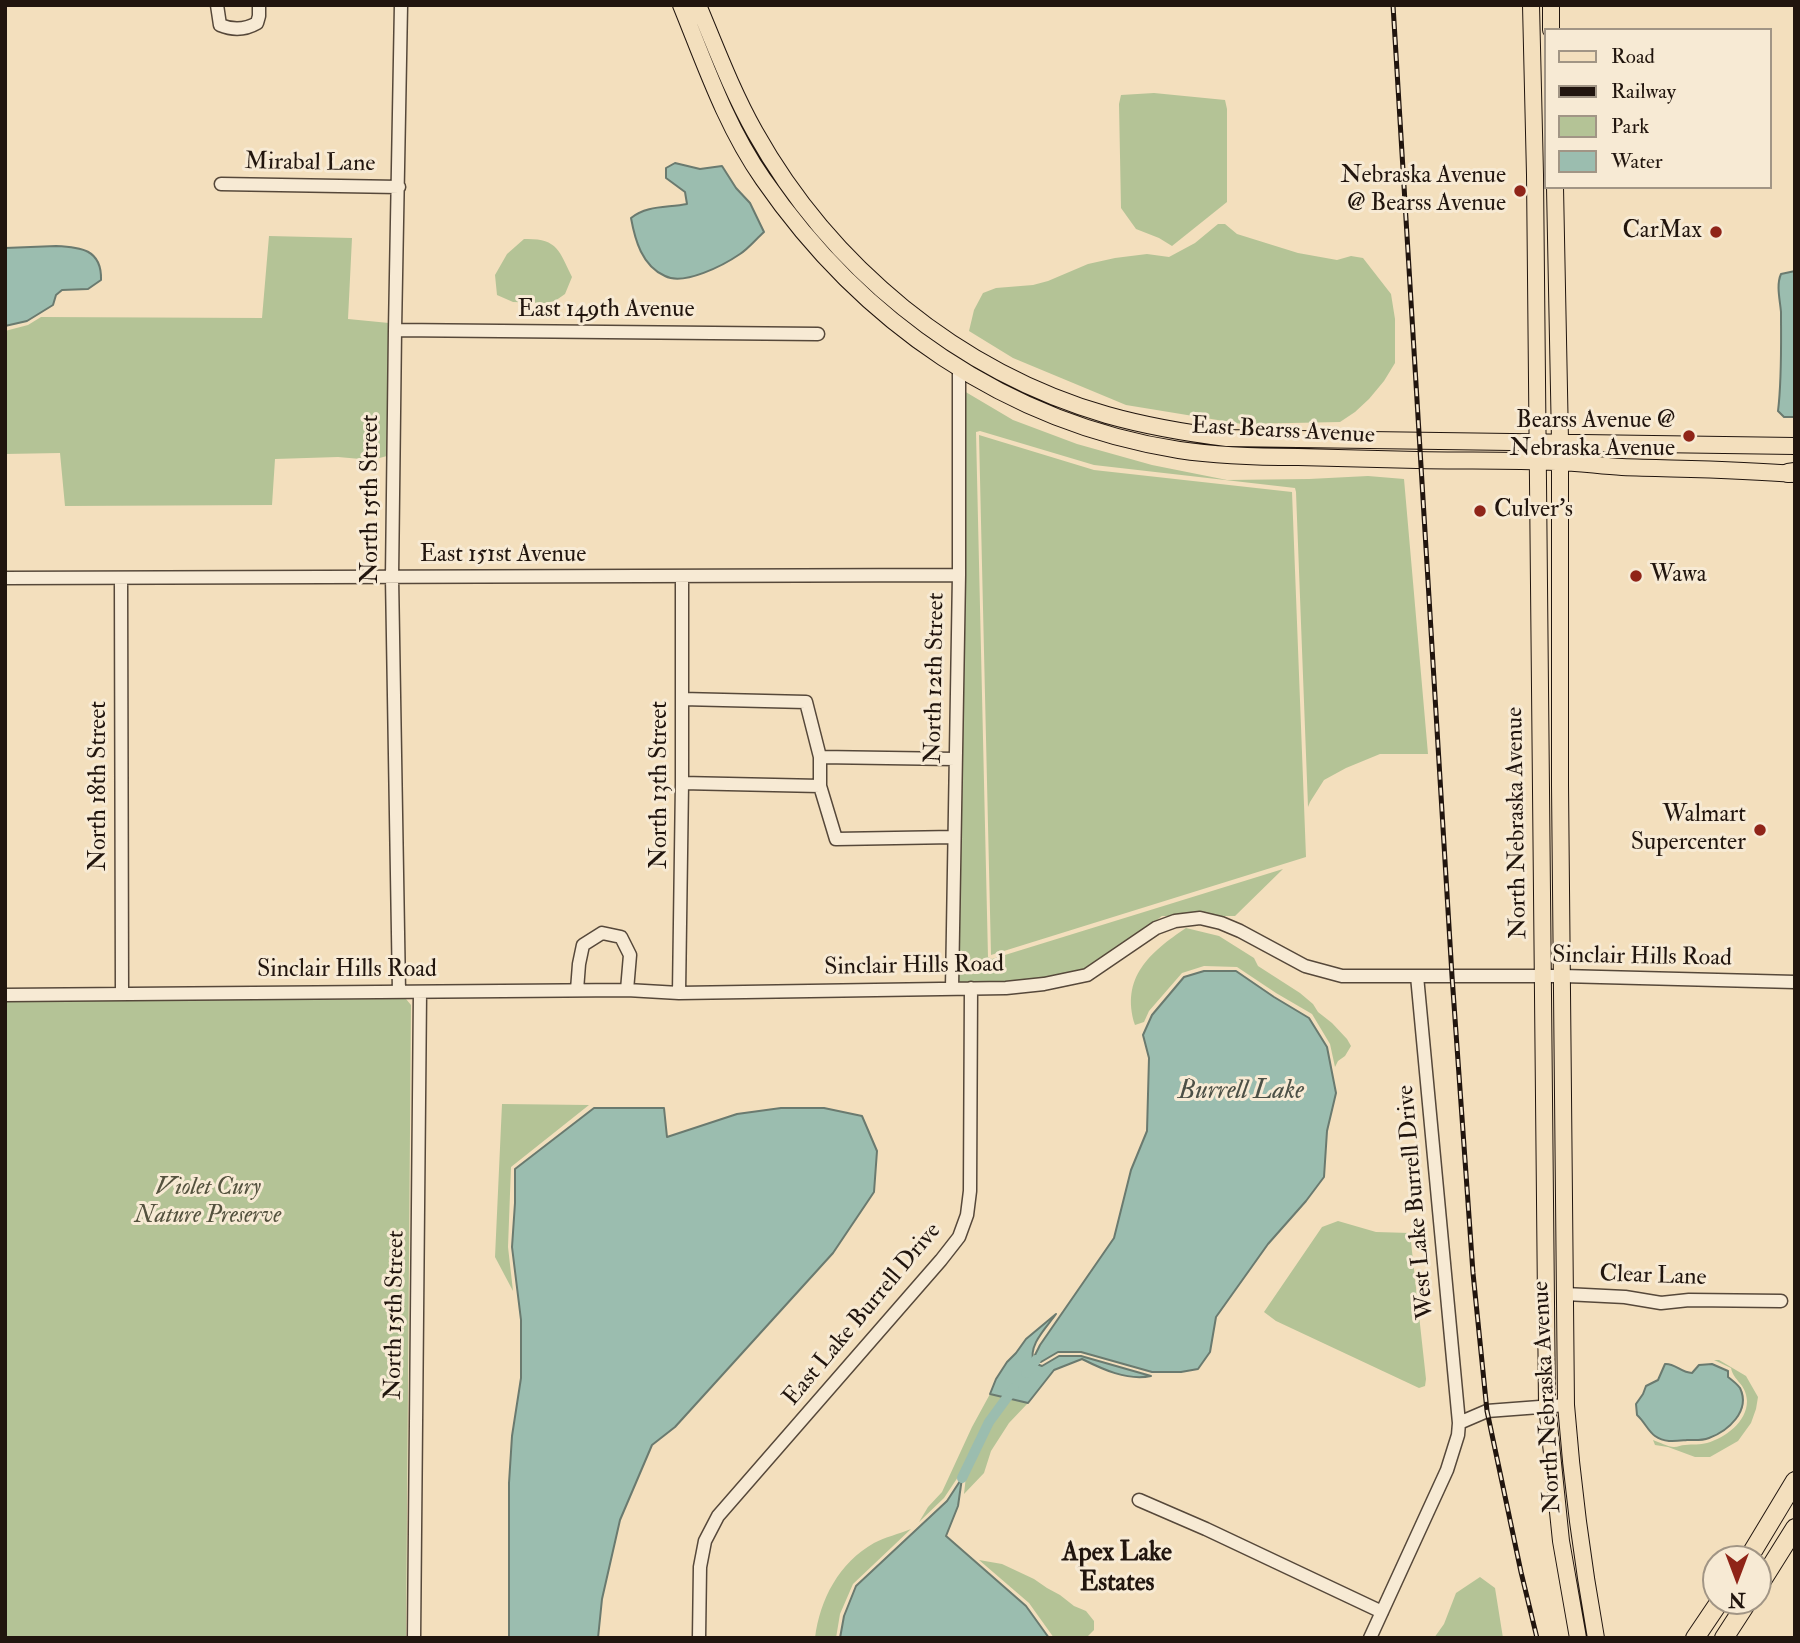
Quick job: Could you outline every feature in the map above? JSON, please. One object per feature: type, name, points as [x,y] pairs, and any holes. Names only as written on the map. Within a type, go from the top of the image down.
[{"type":"highway","points":[[1756,1545],[1795,1481]]},
{"type":"highway","points":[[1772,1565],[1795,1528]]},
{"type":"highway","points":[[1695,1638],[1711,1615]]},
{"type":"highway","points":[[1724,1638],[1739,1615]]},
{"type":"main road","name":"East Bearss Avenue","points":[[681,5],[736,135],[762,178],[801,230],[842,275],[870,303],[959,369],[1007,395],[1059,418],[1119,437],[1177,450],[1233,456],[1537,461],[1792,473]]},
{"type":"main road","name":"East Bearss Avenue","points":[[698,5],[754,131],[787,183],[821,228],[870,280],[960,349],[1014,378],[1067,401],[1155,427],[1227,438],[1795,446]]},
{"type":"main road","name":"North Nebraska Avenue","points":[[1531,5],[1540,142],[1537,461],[1547,1405],[1561,1541],[1578,1638]]},
{"type":"main road","points":[[1551,5],[1551,28]]},
{"type":"main road","name":"North Nebraska Avenue","points":[[1555,189],[1560,441],[1560,785],[1566,1405],[1573,1494],[1597,1638]]},
{"type":"main road","points":[[1540,699],[1546,700],[1552,712],[1552,770],[1560,785]]},
{"type":"main road","points":[[1543,1081],[1549,1089],[1553,1105],[1554,1162],[1564,1180]]},
{"type":"main road","points":[[1545,1202],[1551,1204],[1554,1212],[1556,1279],[1565,1294]]},
{"type":"street","points":[[217,5],[219,25],[237,29],[251,27],[257,23],[259,5]]},
{"type":"street","name":"North 15th Street","points":[[399,992],[392,577],[401,5]]},
{"type":"street","name":"Mirabal Lane","points":[[221,184],[398,187]]},
{"type":"street","name":"East 149th Avenue","points":[[395,330],[818,334]]},
{"type":"street","name":"North 12th Street","points":[[952,988],[959,369]]},
{"type":"street","name":"East 151st Avenue","points":[[5,578],[958,575]]},
{"type":"street","name":"North 13th Street","points":[[680,993],[682,577]]},
{"type":"street","name":"North 18th Street","points":[[121,579],[121,994]]},
{"type":"street","points":[[682,699],[806,702],[820,757],[820,786],[836,839],[954,837]]},
{"type":"street","points":[[820,757],[955,759]]},
{"type":"street","points":[[682,783],[820,786]]},
{"type":"street","name":"Sinclair Hills Road","points":[[5,995],[577,990],[680,993],[1006,988],[1087,975],[1156,928],[1175,921],[1200,918],[1221,923],[1305,966],[1342,976],[1562,976],[1795,982]]},
{"type":"street","points":[[577,990],[583,945],[602,933],[621,937],[630,955],[627,990]]},
{"type":"street","name":"West Lake Burrell Drive","points":[[1370,1638],[1447,1470],[1459,1423],[1417,976]]},
{"type":"street","name":"East Lake Burrell Drive","points":[[699,1638],[700,1567],[705,1541],[718,1516],[960,1237],[967,1215],[970,1191],[971,988]]},
{"type":"street","name":"North 15th Street","points":[[414,1638],[420,992]]},
{"type":"street","name":"Clear Lane","points":[[1565,1294],[1625,1297],[1661,1303],[1689,1300],[1781,1301]]},
{"type":"street","points":[[1459,1423],[1487,1411],[1566,1405]]},
{"type":"street","points":[[1139,1500],[1382,1612]]},
{"type":"green space","points":[[1154,93],[1225,100],[1227,109],[1227,202],[1172,246],[1136,229],[1121,208],[1121,95]]},
{"type":"green space","points":[[1218,224],[1225,224],[1237,234],[1298,253],[1337,260],[1351,256],[1363,258],[1391,294],[1395,319],[1395,363],[1384,381],[1355,412],[1340,422],[1242,424],[1126,405],[1013,358],[969,331],[974,310],[983,293],[996,288],[1033,285],[1088,264],[1115,258],[1147,254],[1169,257],[1195,243]]},
{"type":"green space","points":[[269,236],[352,238],[348,319],[389,323],[387,456],[372,460],[338,457],[275,459],[272,505],[65,506],[60,453],[5,454],[5,331],[28,325],[41,317],[262,318]]},
{"type":"green space","points":[[524,239],[550,243],[564,260],[572,277],[565,294],[555,301],[513,302],[497,295],[495,275],[507,254]]},
{"type":"green space","points":[[964,391],[1013,420],[1077,444],[1152,465],[1227,480],[1368,476],[1404,479],[1428,754],[1380,754],[1346,768],[1324,780],[1308,807],[1295,488],[1094,465],[976,432],[988,957],[992,959],[1283,869],[1235,916],[1162,916],[1085,970],[1034,980],[957,982]]},
{"type":"green space","points":[[979,435],[1094,470],[1292,492],[1306,857],[991,955]]},
{"type":"green space","points":[[1186,928],[1219,936],[1254,958],[1258,966],[1300,993],[1347,1039],[1351,1046],[1345,1056],[1335,1067],[1330,1044],[1312,1014],[1237,967],[1204,966],[1182,973],[1149,1011],[1144,1022],[1135,1025],[1131,1008],[1132,993],[1141,968],[1161,947]]},
{"type":"green space","name":"Violet Cury Nature Preserve","points":[[406,999],[411,1005],[406,1638],[5,1638],[5,1001]]},
{"type":"green space","points":[[502,1104],[589,1105],[511,1167],[508,1247],[513,1291],[495,1257]]},
{"type":"green space","points":[[1338,1221],[1376,1232],[1410,1233],[1425,1386],[1419,1388],[1276,1321],[1264,1312],[1322,1227]]},
{"type":"green space","points":[[1714,1360],[1719,1360],[1746,1376],[1758,1397],[1751,1423],[1738,1441],[1710,1457],[1695,1457],[1655,1445],[1653,1440],[1674,1447],[1707,1443],[1728,1433],[1739,1422],[1746,1409],[1744,1390],[1731,1368]]},
{"type":"green space","points":[[990,1394],[1028,1403],[1009,1423],[991,1451],[984,1473],[964,1494],[966,1476],[960,1474],[944,1498],[919,1522],[942,1492]]},
{"type":"green space","points":[[911,1529],[853,1584],[840,1614],[836,1638],[815,1638],[821,1610],[841,1572],[874,1543]]},
{"type":"green space","points":[[979,1560],[1002,1564],[1034,1579],[1086,1611],[1094,1621],[1094,1630],[1086,1638],[1054,1638],[1029,1603]]},
{"type":"green space","points":[[1480,1577],[1495,1588],[1503,1638],[1434,1638],[1444,1624],[1456,1593]]},
{"type":"water","points":[[675,163],[700,169],[722,166],[736,188],[750,203],[764,232],[733,259],[704,273],[682,278],[673,278],[657,272],[645,259],[637,243],[631,218],[650,209],[687,204],[685,192],[666,178],[666,168]]},
{"type":"water","points":[[56,246],[81,249],[94,256],[98,262],[101,280],[88,289],[62,290],[56,295],[53,305],[27,321],[5,326],[5,248]]},
{"type":"water","points":[[1795,271],[1795,417],[1784,417],[1778,411],[1781,349],[1779,283],[1781,274]]},
{"type":"water","name":"Burrell Lake","points":[[1204,971],[1236,971],[1309,1018],[1327,1047],[1336,1093],[1327,1131],[1324,1177],[1268,1244],[1216,1317],[1210,1352],[1198,1369],[1152,1372],[1081,1352],[1058,1352],[1041,1362],[1036,1360],[1035,1355],[1040,1345],[1114,1238],[1131,1170],[1147,1131],[1149,1058],[1143,1035],[1152,1015],[1184,977]]},
{"type":"water","points":[[594,1108],[664,1108],[667,1137],[737,1114],[781,1108],[824,1108],[862,1116],[877,1151],[874,1192],[833,1253],[675,1427],[652,1445],[620,1520],[602,1599],[598,1638],[509,1638],[509,1483],[512,1436],[521,1378],[521,1320],[512,1247],[515,1169]]},
{"type":"water","points":[[1056,1314],[1035,1344],[1034,1363],[1042,1366],[1059,1356],[1081,1356],[1151,1376],[1124,1375],[1082,1359],[1054,1370],[1028,1403],[990,1394],[1007,1362],[1026,1339]]},
{"type":"water","points":[[1665,1364],[1688,1373],[1692,1373],[1699,1365],[1712,1364],[1728,1371],[1728,1377],[1740,1388],[1743,1396],[1736,1419],[1716,1435],[1703,1440],[1671,1441],[1655,1436],[1637,1415],[1636,1404],[1646,1386],[1658,1380]]},
{"type":"water","points":[[962,1478],[958,1506],[946,1536],[1026,1606],[1049,1638],[840,1638],[844,1616],[856,1586],[947,1501]]},
{"type":"waterway","points":[[1026,1373],[1036,1360]]},
{"type":"waterway","points":[[962,1478],[989,1422],[1014,1388]]},
{"type":"railway","points":[[1393,5],[1452,976],[1473,1273],[1487,1411],[1537,1638]]},
{"type":"place","name":"Nebraska Avenue @ Bearss Avenue","points":[[1520,191]]},
{"type":"place","name":"CarMax","points":[[1716,232]]},
{"type":"place","name":"Bearss Avenue @ Nebraska Avenue","points":[[1689,436]]},
{"type":"place","name":"Culver's","points":[[1480,511]]},
{"type":"place","name":"Wawa","points":[[1636,576]]},
{"type":"place","name":"Walmart Supercenter","points":[[1760,830]]},
{"type":"district","name":"Apex Lake Estates","points":[[1117,1569]]}]
